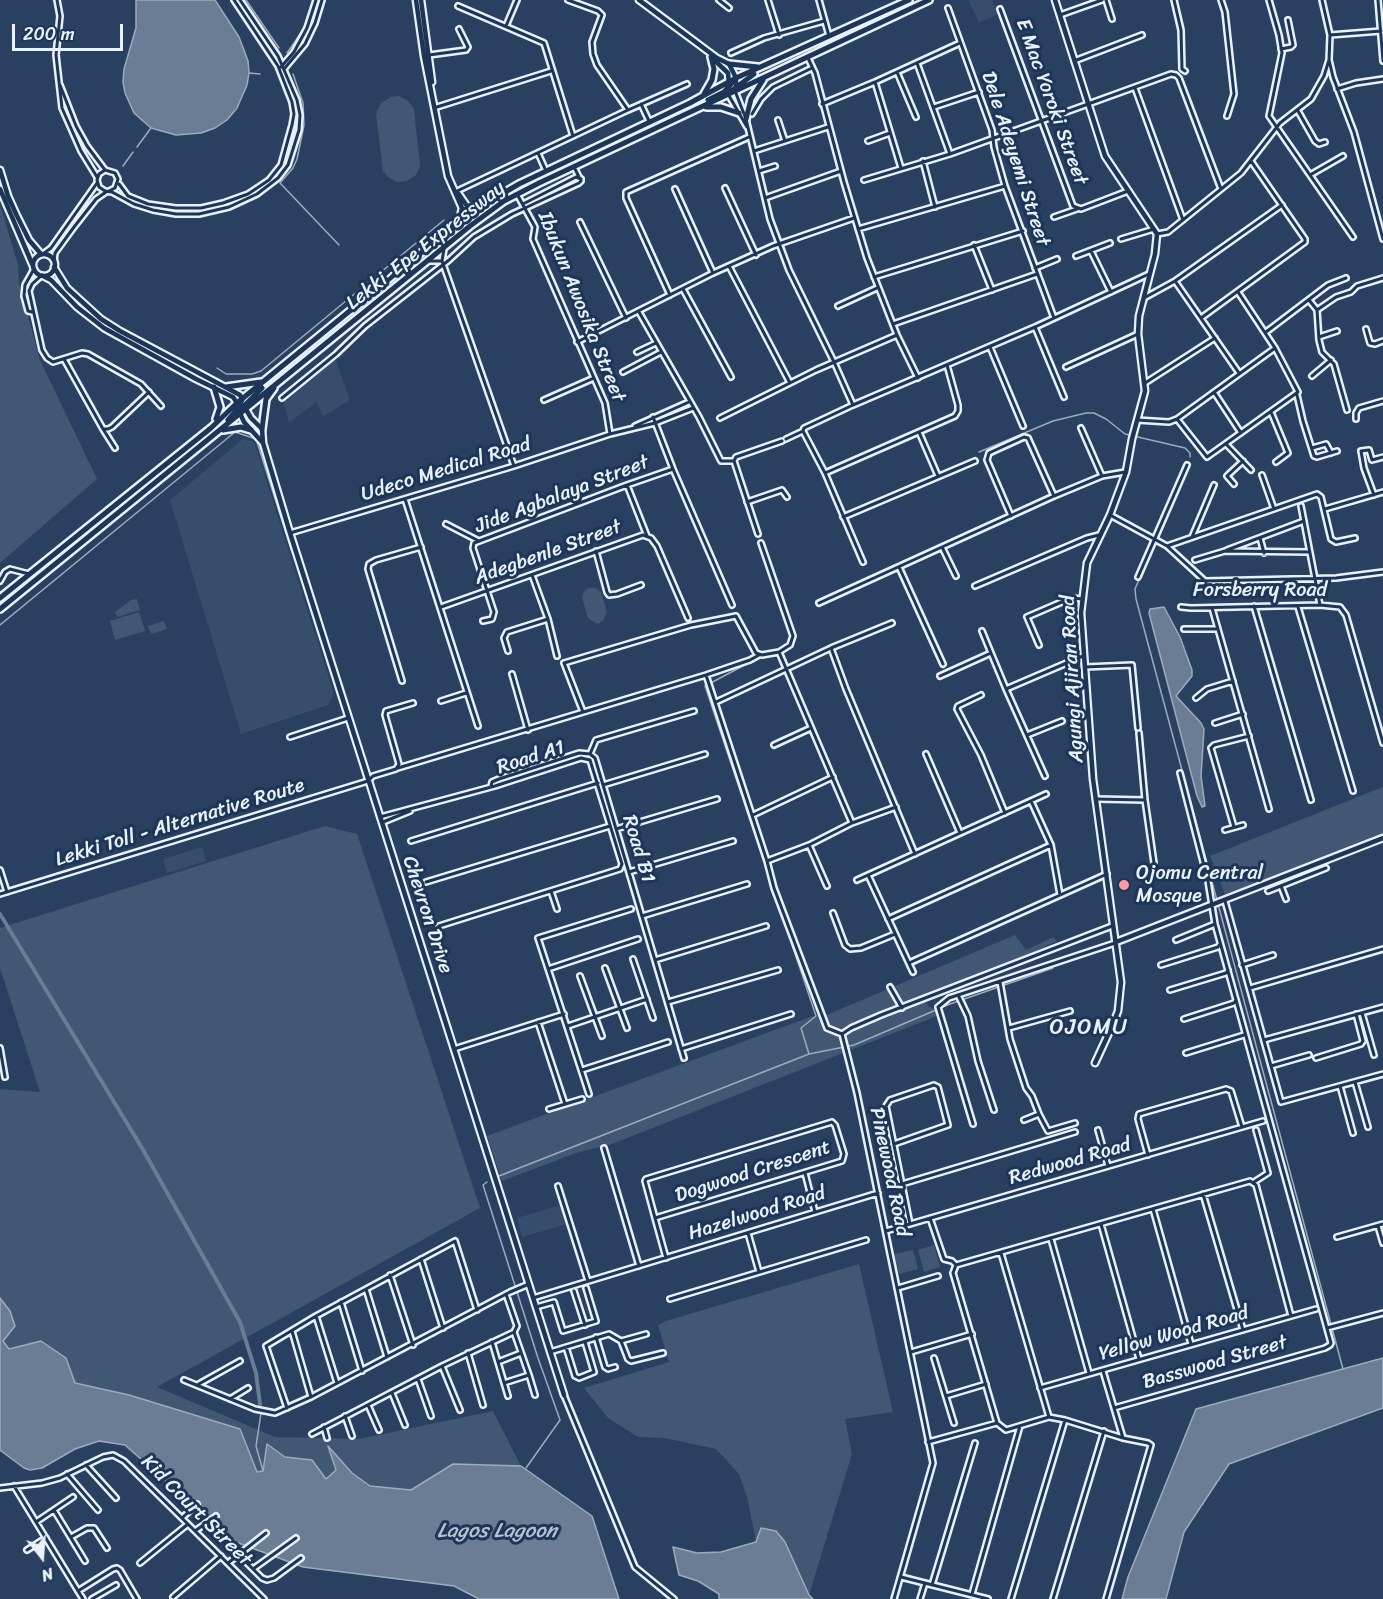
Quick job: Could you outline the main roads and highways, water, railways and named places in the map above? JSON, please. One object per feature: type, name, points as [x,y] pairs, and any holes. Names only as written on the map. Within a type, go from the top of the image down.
[{"type":"highway","points":[[649,132],[658,124],[724,92],[728,84],[736,78],[776,62],[909,0]]},
{"type":"highway","name":"Lekki-Epe Expressway","points":[[0,598],[211,428],[277,382],[486,215],[517,194],[696,110],[736,88],[808,58],[929,0]]},
{"type":"highway","points":[[736,88],[749,76],[793,57],[798,52]]},
{"type":"highway","points":[[690,103],[701,96],[710,85],[714,69],[711,57]]},
{"type":"highway","points":[[729,64],[762,67],[776,62]]},
{"type":"highway","points":[[746,119],[751,99],[767,76]]},
{"type":"highway","name":"Lekki-Epe Expressway","points":[[0,609],[218,432],[266,380],[477,208],[546,171],[728,84]]},
{"type":"highway","points":[[696,110],[713,106],[739,113]]},
{"type":"highway","points":[[192,453],[194,447],[302,356],[308,346]]},
{"type":"highway","points":[[226,387],[252,385],[266,380]]},
{"type":"highway","points":[[261,429],[266,399],[277,382]]},
{"type":"highway","points":[[211,428],[220,407],[214,387]]},
{"type":"highway","points":[[218,432],[234,427],[251,430]]},
{"type":"water","points":[[136,0],[215,0],[239,37],[248,61],[247,85],[237,108],[227,120],[201,133],[176,135],[151,128],[134,113],[123,82],[124,69],[136,28]]},
{"type":"water","points":[[1164,607],[1180,637],[1192,670],[1192,676],[1176,696],[1204,729],[1201,776],[1205,806],[1202,807],[1197,796],[1149,613],[1150,609]]},
{"type":"water","name":"Lagos Lagoon","points":[[0,1298],[10,1311],[15,1326],[3,1341],[9,1349],[41,1341],[66,1358],[75,1383],[129,1395],[240,1429],[257,1472],[263,1471],[267,1444],[285,1457],[312,1460],[326,1479],[336,1470],[328,1446],[352,1473],[370,1486],[411,1490],[453,1464],[521,1466],[592,1516],[619,1599],[479,1599],[454,1586],[303,1567],[233,1541],[125,1445],[99,1441],[75,1449],[42,1468],[30,1470],[24,1468],[0,1450]]},
{"type":"water","points":[[1383,1358],[1383,1408],[1229,1464],[1184,1532],[1166,1599],[1122,1599],[1128,1577],[1196,1409]]},
{"type":"water","points":[[761,1528],[776,1531],[785,1542],[809,1595],[813,1599],[719,1599],[719,1594],[698,1581],[679,1575],[673,1547],[697,1553],[721,1552],[756,1542]]},
{"type":"waterway","points":[[246,0],[279,48]]},
{"type":"waterway","points":[[306,22],[312,4]]},
{"type":"waterway","points":[[287,53],[301,33]]},
{"type":"waterway","points":[[249,73],[260,74]]},
{"type":"waterway","points":[[293,74],[303,103],[304,125],[297,159],[293,168],[280,183],[339,245]]},
{"type":"waterway","points":[[137,147],[151,128]]},
{"type":"waterway","points":[[123,166],[133,152]]},
{"type":"waterway","points":[[217,368],[226,374],[252,374],[261,371],[444,220]]},
{"type":"waterway","points":[[979,452],[1053,421],[1094,413],[1125,434],[1185,448],[1190,453],[1190,457]]},
{"type":"waterway","points":[[0,625],[235,432],[256,439],[292,552]]},
{"type":"waterway","points":[[1151,551],[1135,589],[1136,599],[1343,1369]]},
{"type":"waterway","points":[[499,1176],[809,1054],[801,1028],[816,1016],[705,686],[754,660]]},
{"type":"waterway","points":[[0,914],[142,1148],[240,1322],[256,1373],[260,1404]]},
{"type":"waterway","points":[[809,1054],[854,1045],[950,1004],[1053,968]]},
{"type":"waterway","points":[[487,1182],[483,1185],[560,1420],[526,1468]]},
{"type":"waterway","points":[[261,1413],[256,1446],[263,1471]]},
{"type":"place","name":"Ojomu Central Mosque","points":[[1124,885]]},
{"type":"district","name":"OJOMU","points":[[1089,1028]]}]
